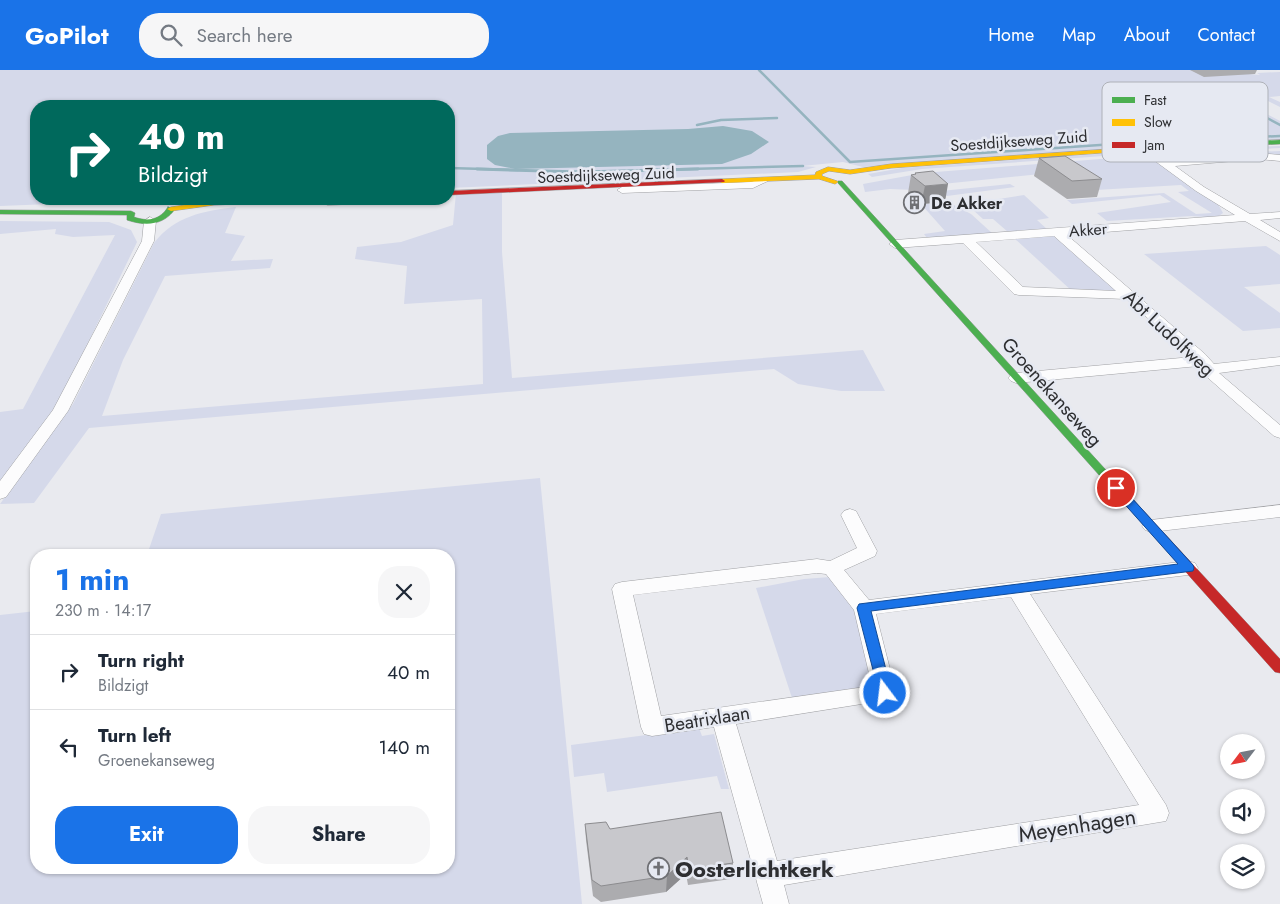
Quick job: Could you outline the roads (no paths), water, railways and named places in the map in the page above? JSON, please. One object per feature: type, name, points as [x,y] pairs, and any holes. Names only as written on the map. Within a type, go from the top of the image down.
[{"type":"main road","name":"Soestdijkseweg Zuid","points":[[819,176],[820,171],[830,166],[850,172],[891,166],[1102,151]]},
{"type":"main road","points":[[840,182],[853,179],[853,175],[850,172]]},
{"type":"main road","name":"Soestdijkseweg Zuid","points":[[455,193],[763,181],[819,176],[830,181],[840,182]]},
{"type":"main road","name":"Groenekanseweg","points":[[840,182],[1280,668]]},
{"type":"main road","points":[[159,205],[171,210],[202,205]]},
{"type":"main road","points":[[0,212],[135,211],[130,218],[133,220],[150,221],[164,217],[171,210]]},
{"type":"street","points":[[1167,163],[1180,162]]},
{"type":"street","points":[[1167,163],[1200,189],[1280,237]]},
{"type":"street","name":"Soestdijkseweg Zuid","points":[[455,197],[753,185],[763,181]]},
{"type":"street","name":"Akker","points":[[895,244],[1280,215]]},
{"type":"street","points":[[0,493],[50,428],[71,393],[148,241],[150,221]]},
{"type":"street","name":"Abt Ludolfweg","points":[[1057,232],[1200,356],[1212,374],[1280,433]]},
{"type":"street","points":[[966,239],[1019,291],[1129,295]]},
{"type":"street","points":[[1016,378],[1280,361]]},
{"type":"street","points":[[1151,526],[1280,511]]},
{"type":"street","name":"Beatrixlaan","points":[[832,568],[864,608],[885,693],[652,727],[622,589],[817,566],[832,568],[868,552],[850,515]]},
{"type":"street","points":[[864,608],[1188,568]]},
{"type":"street","name":"Meyenhagen","points":[[768,875],[1157,813],[1017,590]]},
{"type":"street","points":[[722,716],[776,904]]},
{"type":"waterway","points":[[759,70],[850,162],[1102,145]]},
{"type":"waterway","points":[[697,125],[721,120],[777,118]]},
{"type":"waterway","points":[[1268,119],[1280,125]]},
{"type":"waterway","points":[[1268,137],[1280,136]]},
{"type":"waterway","points":[[651,170],[803,166]]},
{"type":"waterway","points":[[455,168],[518,170]]},
{"type":"waterway","points":[[477,169],[581,172],[698,169]]},
{"type":"place","name":"De Akker","points":[[915,203]]},
{"type":"place","name":"Oosterlichtkerk","points":[[659,869]]}]
